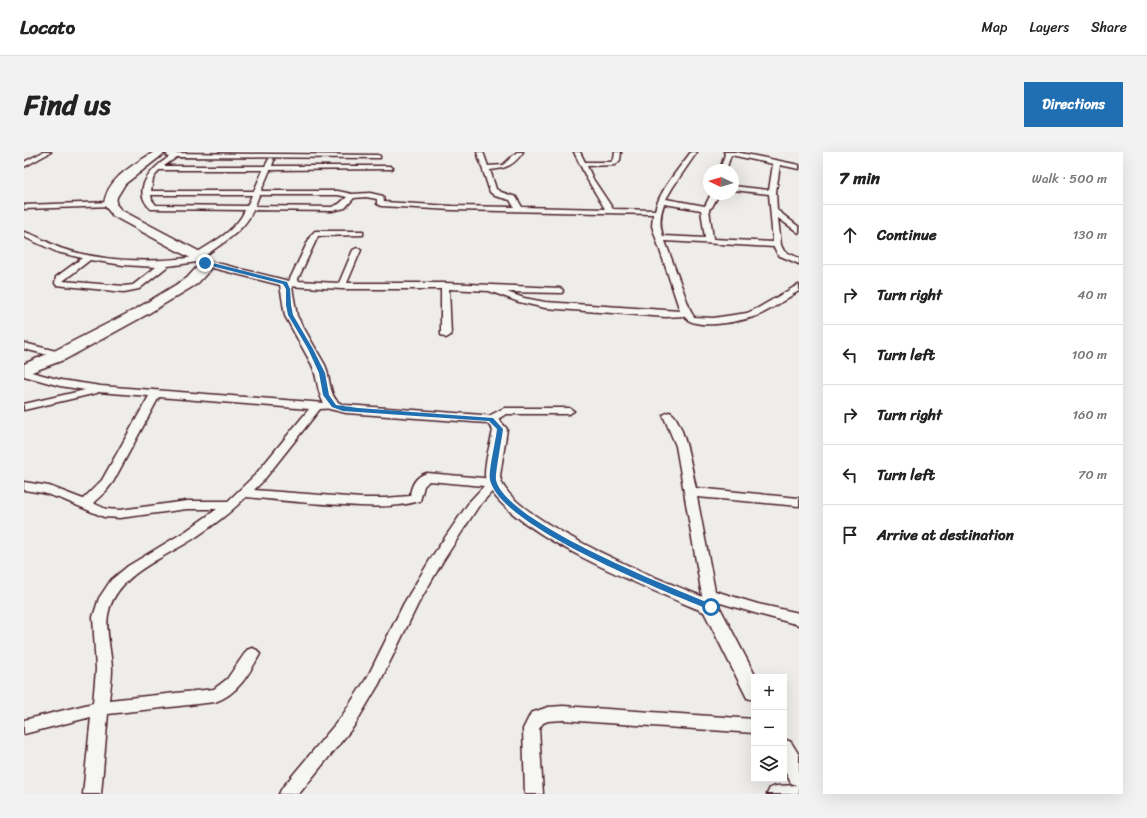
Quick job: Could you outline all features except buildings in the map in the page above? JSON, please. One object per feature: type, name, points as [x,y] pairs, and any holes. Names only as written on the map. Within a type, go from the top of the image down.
[{"type":"highway","points":[[24,372],[60,355],[141,312],[181,288],[199,274],[204,268],[202,259],[112,209],[110,204],[111,195],[121,181],[133,171],[158,159]]},
{"type":"street","points":[[24,165],[48,152]]},
{"type":"street","points":[[480,152],[493,190],[498,194],[513,199],[519,209]]},
{"type":"street","points":[[485,168],[510,165],[520,152]]},
{"type":"street","points":[[577,152],[610,210]]},
{"type":"street","points":[[583,164],[613,164],[617,160],[618,152]]},
{"type":"street","points":[[694,152],[662,202],[658,212],[656,226],[686,312],[690,318],[695,321],[725,320],[746,317],[799,288]]},
{"type":"street","points":[[725,164],[728,152],[777,162],[787,161],[799,167]]},
{"type":"street","points":[[24,155],[38,157]]},
{"type":"street","points":[[158,159],[176,155]]},
{"type":"street","points":[[158,159],[176,155],[378,157]]},
{"type":"street","points":[[202,259],[240,226],[252,208],[273,156]]},
{"type":"street","points":[[158,159],[268,167],[390,168]]},
{"type":"street","points":[[158,159],[150,177],[147,193],[148,202],[154,207],[332,209],[342,206],[352,196]]},
{"type":"street","points":[[777,162],[772,192],[777,245],[781,253],[799,261]]},
{"type":"street","points":[[739,189],[772,192]]},
{"type":"street","points":[[147,193],[338,193],[352,196],[377,197],[380,198],[382,204],[658,212]]},
{"type":"street","points":[[662,202],[705,208],[708,207],[712,200]]},
{"type":"street","points":[[24,207],[110,204]]},
{"type":"street","points":[[705,208],[709,241]]},
{"type":"street","points":[[773,210],[799,230]]},
{"type":"street","points":[[334,406],[326,395],[322,373],[311,349],[291,315],[288,305],[288,289],[289,283],[315,235],[318,233],[360,233]]},
{"type":"street","points":[[24,234],[33,237],[51,248],[89,257],[142,263],[166,263],[202,259],[289,283],[342,286],[445,286],[559,291]]},
{"type":"street","points":[[661,238],[777,245]]},
{"type":"street","points":[[342,286],[357,250]]},
{"type":"street","points":[[89,257],[59,279],[59,283],[124,290],[133,289],[166,263]]},
{"type":"street","points":[[445,286],[446,335]]},
{"type":"street","points":[[489,288],[522,300],[544,305],[666,314],[682,314],[686,312]]},
{"type":"street","points":[[24,346],[60,355]]},
{"type":"street","points":[[24,372],[60,383],[101,389],[156,392],[317,406],[334,406],[350,410],[491,419],[504,411],[569,411]]},
{"type":"street","points":[[24,407],[101,389]]},
{"type":"street","points":[[84,505],[90,497],[102,489],[108,482],[156,392]]},
{"type":"street","points":[[92,794],[104,670],[100,617],[104,602],[116,584],[133,570],[191,534],[231,505],[259,478],[317,406]]},
{"type":"street","points":[[669,415],[682,446],[710,601],[751,686]]},
{"type":"street","points":[[491,419],[500,429],[493,479],[494,483],[498,492],[513,506],[537,524],[578,548],[657,586],[710,601],[758,609],[799,619]]},
{"type":"street","points":[[244,493],[361,502],[404,502],[416,498],[417,486],[421,480],[427,478],[494,483]]},
{"type":"street","points":[[288,794],[348,721],[374,680],[411,603],[438,558],[474,504],[494,483]]},
{"type":"street","points":[[24,486],[45,489],[66,496],[104,513],[120,514],[180,505],[231,505]]},
{"type":"street","points":[[691,492],[799,502]]},
{"type":"street","points":[[24,727],[101,708],[199,697],[224,692],[231,686],[252,654]]},
{"type":"street","points":[[534,794],[531,729],[537,718],[548,714],[563,713],[751,726]]},
{"type":"street","points":[[787,754],[799,776]]},
{"type":"street","points":[[776,794],[799,793]]},
{"type":"route","points":[[205,263],[279,280],[285,283],[288,289],[288,305],[291,315],[311,349],[322,373],[326,395],[334,406],[343,409],[491,419],[500,429],[493,479],[498,492],[513,506],[537,524],[578,548],[657,586],[711,607]]}]
